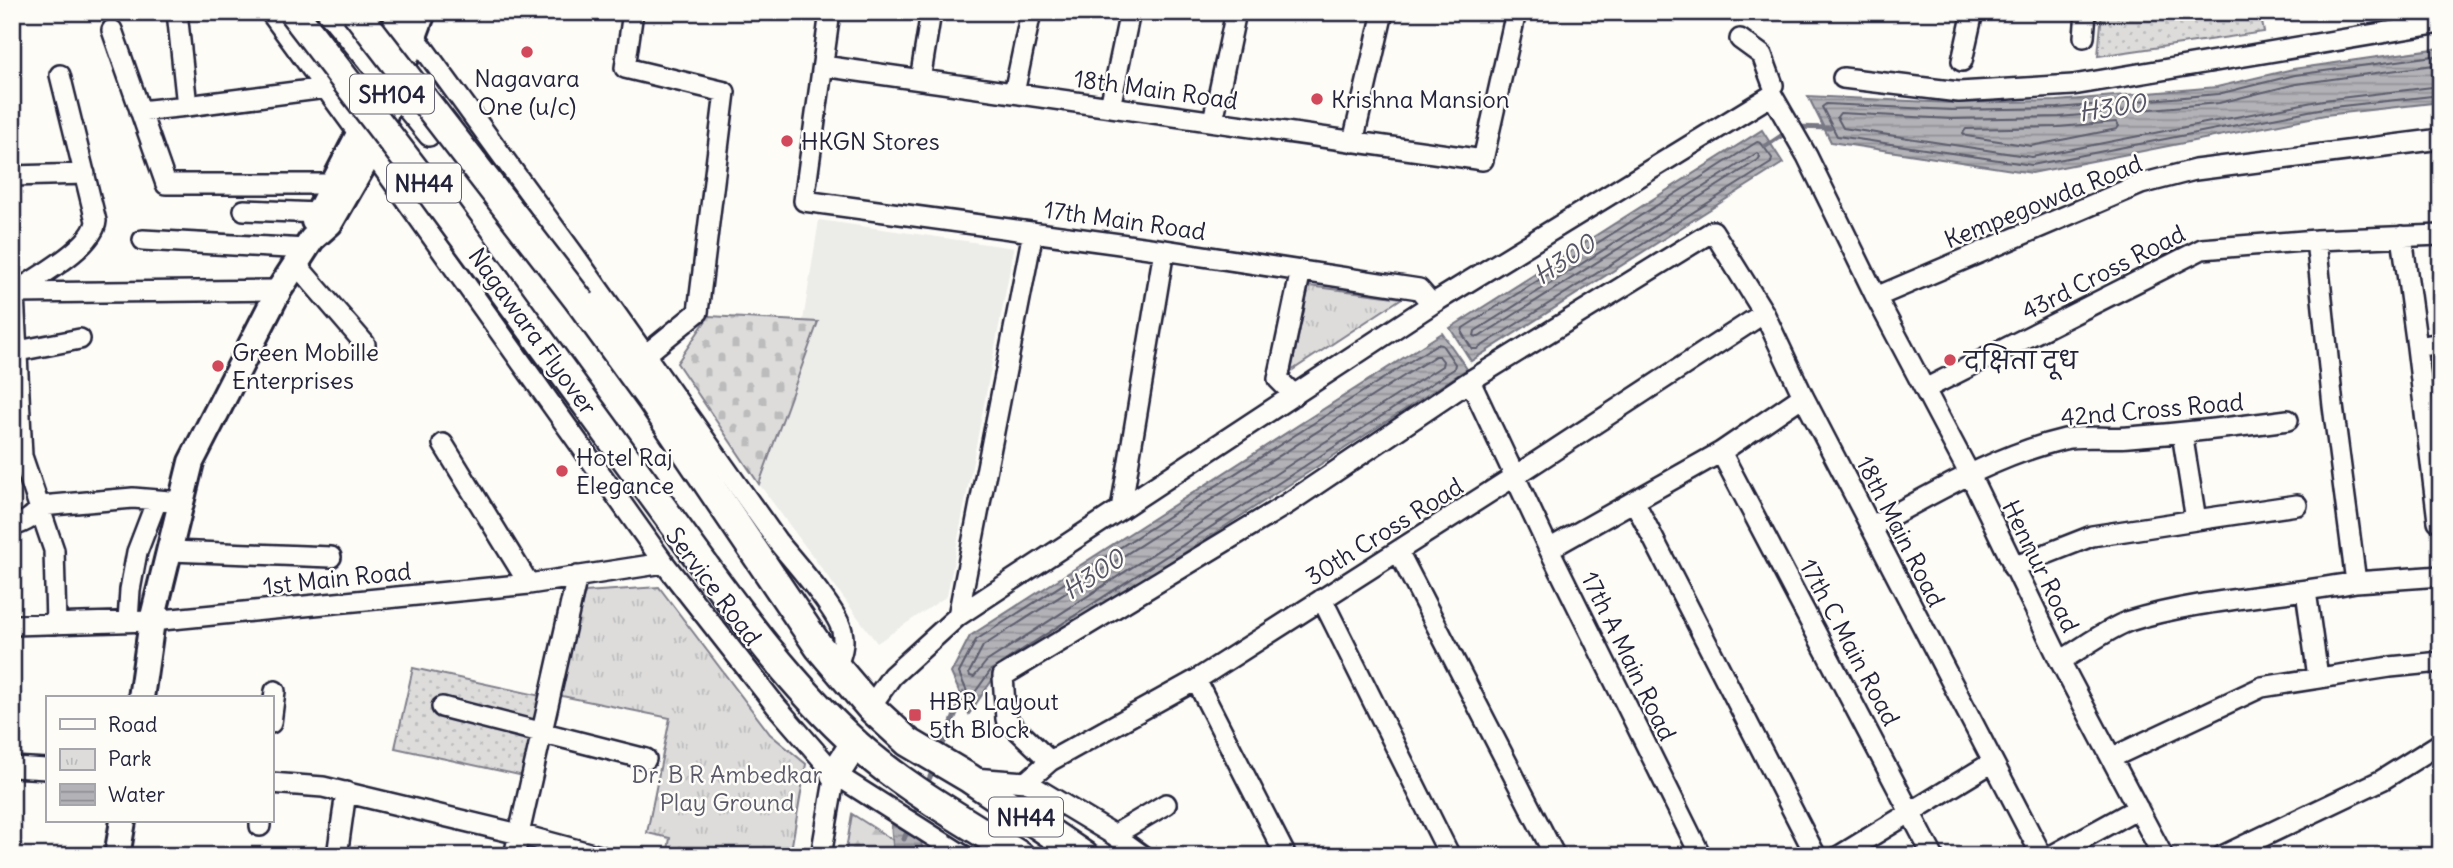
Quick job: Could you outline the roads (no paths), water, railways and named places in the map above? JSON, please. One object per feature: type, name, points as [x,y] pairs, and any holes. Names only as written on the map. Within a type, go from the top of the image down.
[{"type":"highway","name":"Nagawara Flyover","points":[[292,12],[423,181],[774,657],[855,743]]},
{"type":"highway","name":"NH44","points":[[356,12],[581,303],[651,399],[819,647],[836,668],[870,706],[908,741],[969,778],[1084,856]]},
{"type":"highway","name":"NH44","points":[[855,743],[881,765],[1020,856]]},
{"type":"highway","points":[[835,774],[855,743]]},
{"type":"main road","name":"SH104","points":[[386,83],[415,37],[423,12]]},
{"type":"main road","name":"SH104","points":[[365,143],[386,83],[398,13]]},
{"type":"main road","points":[[305,251],[318,213],[334,184],[365,143]]},
{"type":"main road","points":[[141,696],[152,621],[191,462],[279,290],[305,251],[330,223],[365,143]]},
{"type":"main road","points":[[117,856],[122,822]]},
{"type":"street","points":[[177,12],[187,106]]},
{"type":"street","name":"Service Road","points":[[270,12],[664,563],[776,706],[835,774],[964,856]]},
{"type":"street","points":[[327,12],[429,136]]},
{"type":"street","points":[[633,12],[625,68],[725,92],[698,312],[644,356]]},
{"type":"street","points":[[823,66],[830,12]]},
{"type":"street","points":[[920,80],[931,12]]},
{"type":"street","points":[[1014,93],[1031,12]]},
{"type":"street","points":[[1110,107],[1129,12]]},
{"type":"street","points":[[1213,121],[1236,12]]},
{"type":"street","points":[[1353,142],[1383,12]]},
{"type":"street","name":"18th Main Road","points":[[823,66],[1483,160],[1516,12]]},
{"type":"street","points":[[1962,61],[1973,12]]},
{"type":"street","points":[[2084,37],[2086,12]]},
{"type":"street","points":[[398,13],[776,541],[808,579],[842,628],[844,646],[836,668]]},
{"type":"street","points":[[1843,78],[1959,92],[2073,86],[2441,23]]},
{"type":"street","points":[[112,30],[166,184],[334,184]]},
{"type":"street","points":[[1740,39],[1762,55],[1773,85]]},
{"type":"street","name":"17th Main Road","points":[[823,66],[804,201],[1164,250],[1419,289],[1432,304]]},
{"type":"street","points":[[13,293],[82,245],[92,234],[96,221],[60,75]]},
{"type":"street","points":[[140,111],[326,88]]},
{"type":"street","name":"Hennur Road","points":[[1432,304],[1772,95],[1807,156],[1876,297],[1970,475],[2060,661],[2163,856]]},
{"type":"street","points":[[389,176],[463,102]]},
{"type":"street","name":"Kempegowda Road","points":[[1876,297],[2141,184],[2195,170],[2441,139]]},
{"type":"street","points":[[12,176],[85,174]]},
{"type":"street","points":[[244,210],[318,213]]},
{"type":"street","name":"18th Main Road","points":[[1470,382],[1713,231],[1764,313],[1803,396],[2042,856]]},
{"type":"street","points":[[958,616],[1033,232]]},
{"type":"street","name":"43rd Cross Road","points":[[1925,389],[2202,249],[2316,240],[2441,235]]},
{"type":"street","points":[[2402,236],[2438,521]]},
{"type":"street","points":[[143,240],[305,251],[365,344]]},
{"type":"street","points":[[2316,240],[2333,406],[2356,582]]},
{"type":"street","points":[[1121,509],[1164,250]]},
{"type":"street","points":[[1294,395],[1278,379],[1301,270]]},
{"type":"street","points":[[13,293],[279,290]]},
{"type":"street","points":[[13,293],[18,351],[17,456],[41,506],[54,550],[56,624]]},
{"type":"street","points":[[870,706],[892,676],[958,616],[1432,304]]},
{"type":"street","name":"30th Cross Road","points":[[1026,782],[1050,761],[1196,680],[1764,313]]},
{"type":"street","points":[[18,351],[80,338]]},
{"type":"street","points":[[2417,346],[2441,343]]},
{"type":"street","points":[[1050,761],[1006,719],[1003,676],[1287,504],[1470,382]]},
{"type":"street","name":"17th A Main Road","points":[[1470,382],[1549,549],[1701,856]]},
{"type":"street","points":[[1549,549],[1721,452],[1803,396]]},
{"type":"street","name":"42nd Cross Road","points":[[1871,527],[2020,451],[2069,438],[2104,439],[2182,433],[2288,420]]},
{"type":"street","points":[[2182,433],[2196,520]]},
{"type":"street","points":[[443,444],[529,584]]},
{"type":"street","name":"17th C Main Road","points":[[1721,452],[1912,811],[1933,856]]},
{"type":"street","points":[[41,506],[133,498],[182,502]]},
{"type":"street","points":[[128,621],[137,552],[157,500]]},
{"type":"street","points":[[1634,501],[1816,856]]},
{"type":"street","points":[[2013,567],[2092,536],[2297,505]]},
{"type":"street","points":[[12,526],[35,516],[41,506]]},
{"type":"street","points":[[170,551],[331,558]]},
{"type":"street","points":[[1398,551],[1555,856]]},
{"type":"street","name":"1st Main Road","points":[[12,625],[152,621],[529,584],[664,563]]},
{"type":"street","points":[[514,856],[577,576]]},
{"type":"street","points":[[2060,661],[2127,622],[2185,608],[2356,582],[2441,576]]},
{"type":"street","points":[[2306,591],[2318,677]]},
{"type":"street","points":[[1322,599],[1450,856]]},
{"type":"street","points":[[2113,757],[2262,687],[2318,677],[2441,662]]},
{"type":"street","points":[[1196,680],[1286,856]]},
{"type":"street","points":[[273,707],[275,691]]},
{"type":"street","points":[[442,707],[646,759]]},
{"type":"street","points":[[2222,856],[2382,780],[2441,743]]},
{"type":"street","points":[[1839,856],[1993,762]]},
{"type":"street","points":[[12,767],[46,769]]},
{"type":"street","points":[[821,856],[835,774]]},
{"type":"street","points":[[969,778],[1026,782],[1114,835],[1143,856]]},
{"type":"street","points":[[273,783],[323,787],[346,792],[600,856]]},
{"type":"street","points":[[337,856],[346,792]]},
{"type":"street","points":[[1114,835],[1166,804]]},
{"type":"street","points":[[2051,856],[2138,808]]},
{"type":"water","points":[[2441,48],[2441,102],[2325,115],[2032,173],[1831,142],[1808,96],[1952,103],[2057,101],[2217,87],[2293,69]]},
{"type":"water","points":[[1762,130],[1783,163],[1471,361],[1450,328]]},
{"type":"water","points":[[1442,333],[1467,369],[995,676],[969,714],[951,673],[970,636]]},
{"type":"water","points":[[891,824],[921,840],[923,856],[894,856]]},
{"type":"waterway","name":"H300","points":[[1795,127],[1830,128]]},
{"type":"waterway","name":"H300","points":[[1766,146],[1787,132]]},
{"type":"waterway","name":"H300","points":[[940,752],[964,693]]},
{"type":"waterway","name":"H300","points":[[926,787],[934,767]]},
{"type":"waterway","name":"H300","points":[[904,839],[919,803]]},
{"type":"place","name":"Nagavara One (u/c)","points":[[527,52]]},
{"type":"place","name":"Krishna Mansion","points":[[1317,99]]},
{"type":"place","name":"HKGN Stores","points":[[787,141]]},
{"type":"place","name":"दक्षिता दूध","points":[[1950,360]]},
{"type":"place","name":"Green Mobille Enterprises","points":[[218,366]]},
{"type":"place","name":"Hotel Raj Elegance","points":[[562,471]]},
{"type":"place","name":"HBR Layout 5th Block","points":[[915,715]]},
{"type":"park label","name":"Dr. B R Ambedkar Play Ground","points":[[727,788]]}]
